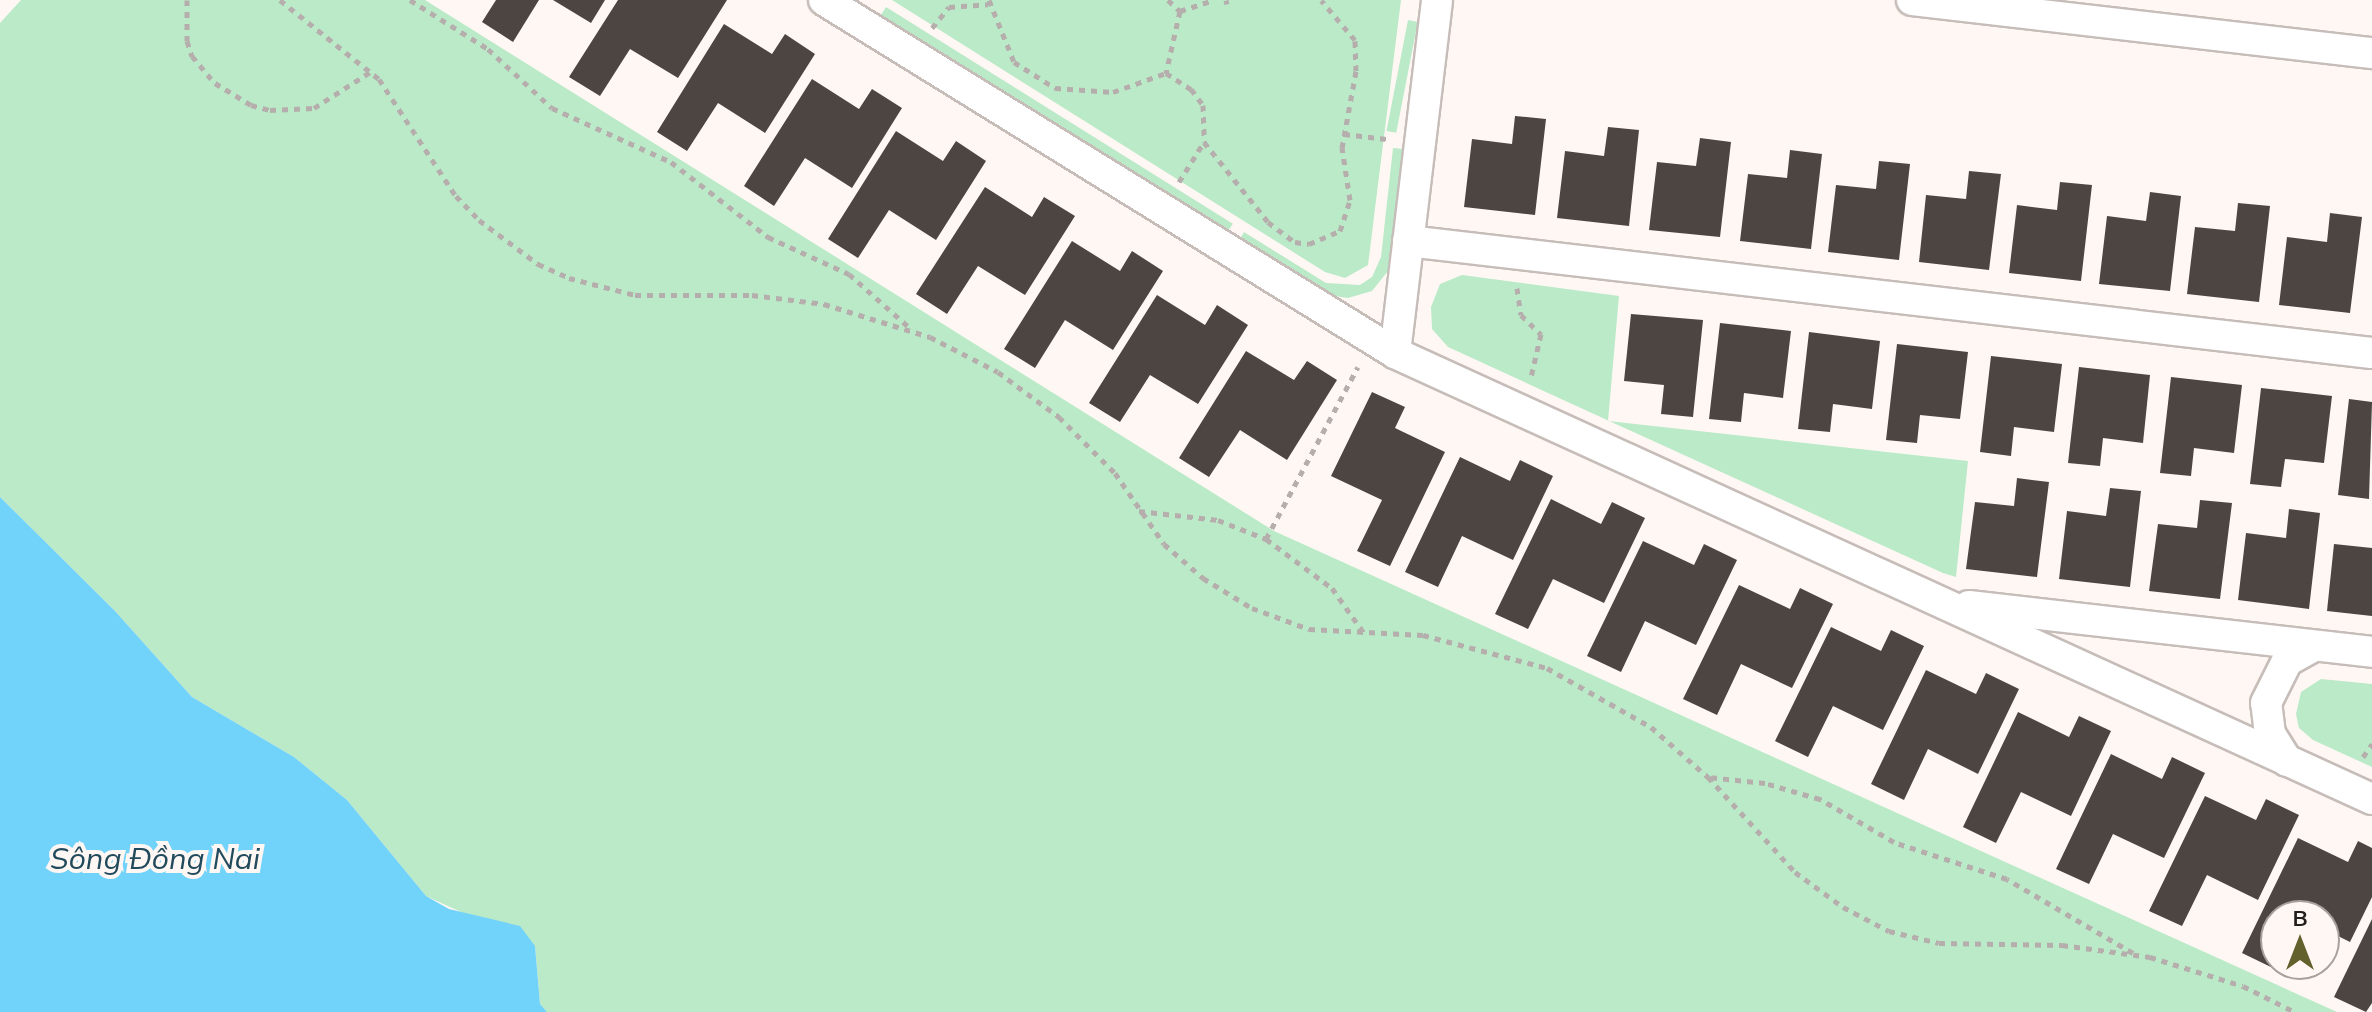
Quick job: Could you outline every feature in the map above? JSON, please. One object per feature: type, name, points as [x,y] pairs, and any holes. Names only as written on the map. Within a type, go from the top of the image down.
[{"type":"street","points":[[824,0],[1383,347],[2372,799]]},
{"type":"street","points":[[1383,347],[1408,241],[1437,0]]},
{"type":"street","points":[[1912,0],[2372,53]]},
{"type":"street","points":[[1408,241],[2372,353]]},
{"type":"street","points":[[1939,602],[2372,652]]},
{"type":"street","points":[[2287,761],[2270,734],[2266,703],[2287,661],[2314,646]]},
{"type":"path","points":[[187,0],[187,41],[192,56],[215,83],[251,105],[270,110],[314,108],[370,72]]},
{"type":"path","points":[[280,0],[370,72],[398,106],[456,196],[479,220],[538,264],[569,278],[635,295],[783,297],[912,329],[974,359],[1031,395],[1115,473],[1138,510],[1181,560],[1252,608],[1309,629],[1423,635],[1547,668],[1651,727],[1708,777],[1795,872],[1843,907],[1889,931],[1939,943],[2062,945],[2133,953],[2213,974],[2295,1012]]},
{"type":"path","points":[[410,0],[488,49],[552,108],[671,162],[768,237],[849,274],[912,329]]},
{"type":"path","points":[[1168,0],[1180,11]]},
{"type":"path","points":[[1180,11],[1213,0]]},
{"type":"path","points":[[1204,142],[1281,234],[1295,242],[1324,242],[1346,225],[1349,213],[1344,134],[1356,71],[1355,40],[1321,0]]},
{"type":"path","points":[[931,30],[942,13],[958,2],[988,2],[1014,62],[1055,88],[1091,95],[1113,92],[1166,73]]},
{"type":"path","points":[[1166,73],[1180,11]]},
{"type":"path","points":[[1166,73],[1191,89],[1205,117],[1204,142],[1177,185]]},
{"type":"path","points":[[1197,117],[1205,117]]},
{"type":"path","points":[[1344,134],[1390,139]]},
{"type":"path","points":[[1212,152],[1220,151]]},
{"type":"path","points":[[1517,283],[1517,307],[1541,334],[1528,384]]},
{"type":"path","points":[[1266,539],[1383,347]]},
{"type":"path","points":[[1138,510],[1218,520],[1266,539],[1332,588],[1364,633]]},
{"type":"path","points":[[2360,762],[2372,744]]},
{"type":"path","points":[[1708,777],[1737,777],[1820,799],[1894,842],[2007,879],[2133,953]]},
{"type":"green space","points":[[21,0],[425,0],[1274,531],[2260,977],[2260,980],[2266,980],[2337,1012],[547,1012],[540,1004],[535,946],[426,896],[347,800],[294,757],[192,697],[115,611],[0,497],[0,23]]},
{"type":"green space","points":[[892,0],[1401,0],[1368,265],[1345,278],[1325,272]]},
{"type":"green space","points":[[886,7],[1233,224],[1227,233],[880,16]]},
{"type":"green space","points":[[1408,20],[1418,22],[1396,133],[1386,131]]},
{"type":"green space","points":[[1393,148],[1404,149],[1393,254],[1388,271],[1372,291],[1348,298],[1327,295],[1239,241],[1244,232],[1326,283],[1360,285],[1372,277],[1381,257]]},
{"type":"green space","points":[[1462,275],[1619,296],[1608,420],[1448,347],[1432,329],[1431,307],[1440,284]]},
{"type":"green space","points":[[1610,421],[1968,461],[1956,577],[1943,573]]},
{"type":"green space","points":[[2321,679],[2372,684],[2372,767],[2313,740],[2299,728],[2296,714],[2301,692]]},
{"type":"water","name":"Sông Đồng Nai","points":[[0,497],[115,611],[192,697],[294,757],[347,800],[426,896],[449,909],[520,926],[535,946],[540,1004],[547,1012],[0,1012]]},
{"type":"building","points":[[496,0],[539,0],[513,42],[482,22]]},
{"type":"building","points":[[553,0],[605,0],[591,23]]},
{"type":"building","points":[[618,0],[727,0],[678,78],[630,49],[600,96],[569,77]]},
{"type":"building","points":[[724,24],[772,54],[785,34],[815,54],[765,133],[718,103],[687,151],[657,132]]},
{"type":"building","points":[[812,79],[859,109],[872,89],[902,108],[852,188],[805,158],[774,206],[744,186]]},
{"type":"building","points":[[1515,116],[1546,119],[1535,215],[1464,207],[1472,139],[1512,144]]},
{"type":"building","points":[[1608,127],[1639,130],[1629,226],[1557,218],[1565,151],[1604,156]]},
{"type":"building","points":[[896,131],[943,161],[956,141],[986,161],[936,240],[889,210],[858,258],[828,239]]},
{"type":"building","points":[[1700,138],[1731,142],[1720,237],[1649,230],[1657,162],[1696,166]]},
{"type":"building","points":[[1790,150],[1822,154],[1811,249],[1740,241],[1748,174],[1787,178]]},
{"type":"building","points":[[1879,161],[1910,164],[1899,260],[1828,252],[1836,185],[1876,189]]},
{"type":"building","points":[[1969,171],[2001,174],[1989,270],[1919,262],[1926,195],[1966,199]]},
{"type":"building","points":[[2060,182],[2092,185],[2081,281],[2009,273],[2017,205],[2057,210]]},
{"type":"building","points":[[985,187],[1032,217],[1044,197],[1075,216],[1025,295],[978,266],[947,314],[916,294]]},
{"type":"building","points":[[2150,192],[2181,196],[2170,291],[2099,284],[2107,216],[2146,221]]},
{"type":"building","points":[[2238,203],[2270,206],[2259,302],[2187,294],[2195,227],[2235,231]]},
{"type":"building","points":[[2330,213],[2362,217],[2350,313],[2279,305],[2287,237],[2327,242]]},
{"type":"building","points":[[1072,241],[1120,271],[1132,251],[1163,271],[1113,350],[1065,320],[1035,368],[1004,349]]},
{"type":"building","points":[[1157,295],[1205,325],[1217,305],[1248,325],[1198,404],[1150,375],[1120,422],[1089,403]]},
{"type":"building","points":[[1631,314],[1703,320],[1693,417],[1661,414],[1664,385],[1624,381]]},
{"type":"building","points":[[1720,323],[1791,331],[1783,398],[1744,393],[1741,422],[1709,419]]},
{"type":"building","points":[[1809,332],[1880,341],[1872,409],[1833,404],[1830,432],[1798,429]]},
{"type":"building","points":[[1897,344],[1968,352],[1960,419],[1920,415],[1917,443],[1886,440]]},
{"type":"building","points":[[1246,351],[1294,380],[1307,361],[1337,380],[1287,460],[1240,430],[1209,477],[1179,458]]},
{"type":"building","points":[[1991,356],[2062,364],[2054,432],[2014,427],[2011,456],[1980,452]]},
{"type":"building","points":[[2079,367],[2150,375],[2143,443],[2103,438],[2100,466],[2068,463]]},
{"type":"building","points":[[2171,377],[2242,385],[2234,453],[2194,448],[2191,476],[2160,473]]},
{"type":"building","points":[[2261,388],[2332,396],[2324,463],[2285,459],[2281,487],[2250,484]]},
{"type":"building","points":[[1372,392],[1405,407],[1395,428],[1445,452],[1390,566],[1357,551],[1382,500],[1331,476]]},
{"type":"building","points":[[2349,399],[2372,402],[2369,499],[2338,495]]},
{"type":"building","points":[[1460,457],[1510,481],[1520,460],[1553,476],[1513,560],[1462,536],[1438,587],[1405,572]]},
{"type":"building","points":[[2017,478],[2049,482],[2037,577],[1966,569],[1975,502],[2014,506]]},
{"type":"building","points":[[2110,488],[2141,491],[2130,587],[2059,579],[2067,511],[2106,516]]},
{"type":"building","points":[[1551,499],[1601,524],[1612,502],[1645,518],[1604,603],[1553,579],[1528,629],[1495,614]]},
{"type":"building","points":[[2200,500],[2232,503],[2220,599],[2149,591],[2158,524],[2197,528]]},
{"type":"building","points":[[2289,509],[2320,513],[2309,609],[2238,600],[2246,533],[2286,538]]},
{"type":"building","points":[[1643,541],[1694,565],[1704,544],[1737,560],[1696,645],[1645,621],[1621,672],[1587,656]]},
{"type":"building","points":[[2334,544],[2372,548],[2372,616],[2327,611]]},
{"type":"building","points":[[1739,585],[1790,609],[1800,588],[1833,604],[1792,688],[1741,664],[1717,715],[1683,699]]},
{"type":"building","points":[[1831,627],[1881,651],[1891,630],[1924,646],[1883,730],[1833,706],[1808,757],[1775,741]]},
{"type":"building","points":[[1926,670],[1976,694],[1986,673],[2019,689],[1978,774],[1928,749],[1904,800],[1871,784]]},
{"type":"building","points":[[2018,712],[2069,737],[2079,716],[2111,731],[2071,816],[2021,792],[1996,843],[1963,827]]},
{"type":"building","points":[[2111,754],[2162,779],[2172,757],[2205,773],[2164,858],[2113,834],[2089,884],[2056,869]]},
{"type":"building","points":[[2205,796],[2256,820],[2266,799],[2299,815],[2258,900],[2207,875],[2182,926],[2149,911]]},
{"type":"building","points":[[2298,838],[2348,862],[2358,841],[2372,848],[2372,897],[2350,942],[2340,937],[2340,900],[2268,900]]},
{"type":"building","points":[[2260,916],[2260,962],[2242,953]]},
{"type":"building","points":[[2372,919],[2372,1003],[2366,1012],[2334,997]]}]
